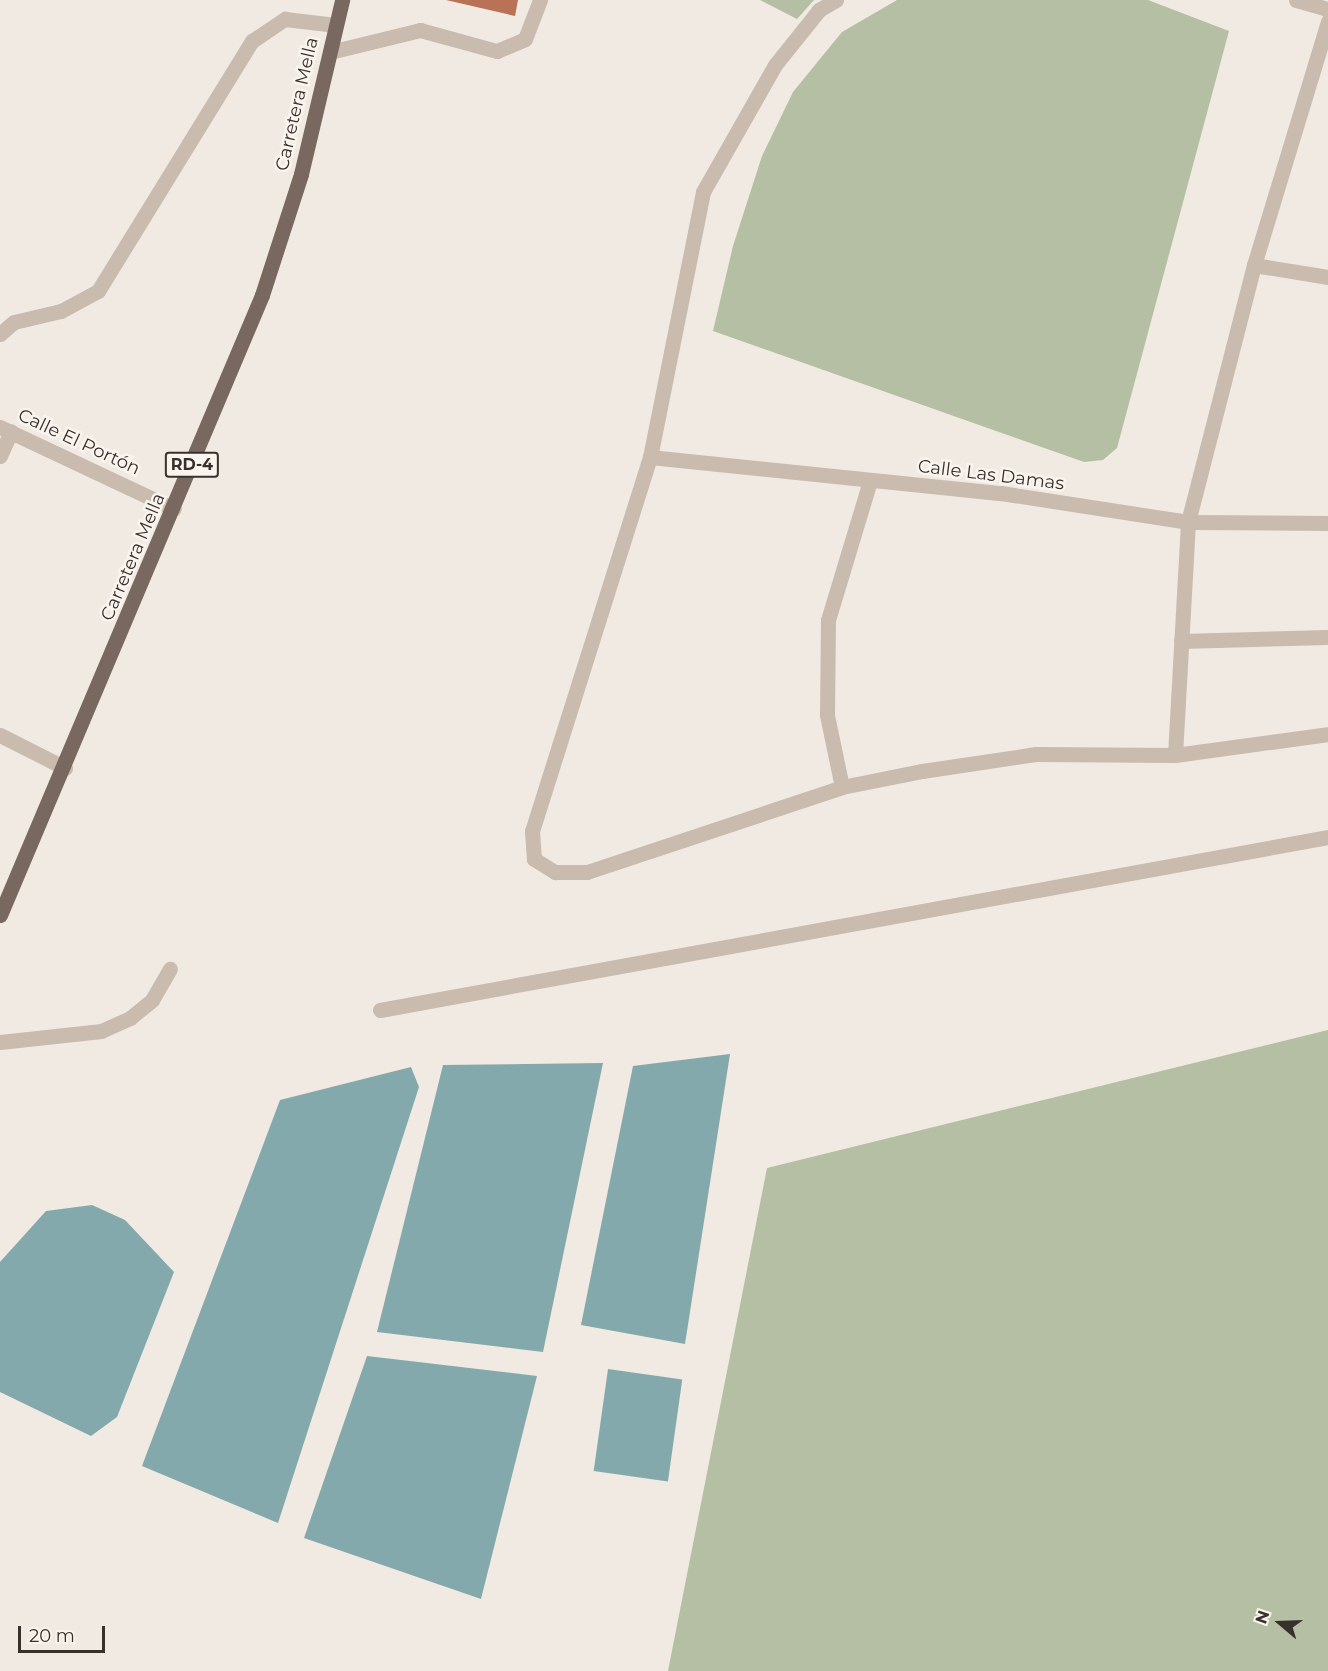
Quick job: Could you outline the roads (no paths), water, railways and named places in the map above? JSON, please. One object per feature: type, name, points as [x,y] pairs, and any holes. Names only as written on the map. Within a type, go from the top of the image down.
[{"type":"main road","name":"Carretera Mella","points":[[0,915],[65,768],[262,296],[301,174],[342,0]]},
{"type":"street","points":[[330,52],[420,30],[497,51],[525,39],[540,0]]},
{"type":"street","points":[[836,0],[819,10],[775,65],[741,116],[703,192],[650,457],[532,831],[534,859],[555,872],[587,872],[842,787],[1036,754],[1175,755],[1328,734]]},
{"type":"street","points":[[1296,0],[1328,9]]},
{"type":"street","points":[[0,334],[14,322],[61,311],[98,291],[252,41],[285,19],[336,26]]},
{"type":"street","points":[[1175,755],[1188,522],[1254,265],[1328,21]]},
{"type":"street","points":[[1254,265],[1328,277]]},
{"type":"street","points":[[0,456],[6,429]]},
{"type":"street","name":"Calle El Portón","points":[[6,429],[174,509]]},
{"type":"street","name":"Calle Las Damas","points":[[650,457],[870,482],[1001,493],[1188,522],[1328,523]]},
{"type":"street","points":[[842,787],[827,715],[828,620],[870,482]]},
{"type":"street","points":[[1181,641],[1328,637]]},
{"type":"street","points":[[0,735],[65,768]]},
{"type":"street","points":[[380,1010],[1328,837]]},
{"type":"street","points":[[0,1042],[111,1027],[152,1000],[170,969]]},
{"type":"water","points":[[730,1054],[685,1344],[581,1325],[633,1066]]},
{"type":"water","points":[[603,1063],[543,1352],[377,1332],[443,1065]]},
{"type":"water","points":[[411,1067],[419,1087],[278,1523],[142,1466],[280,1100]]},
{"type":"water","points":[[92,1205],[125,1220],[174,1272],[117,1417],[91,1436],[0,1392],[0,1262],[46,1211]]},
{"type":"water","points":[[367,1356],[537,1376],[481,1599],[304,1538]]},
{"type":"water","points":[[608,1369],[682,1379],[668,1481],[594,1471]]}]
